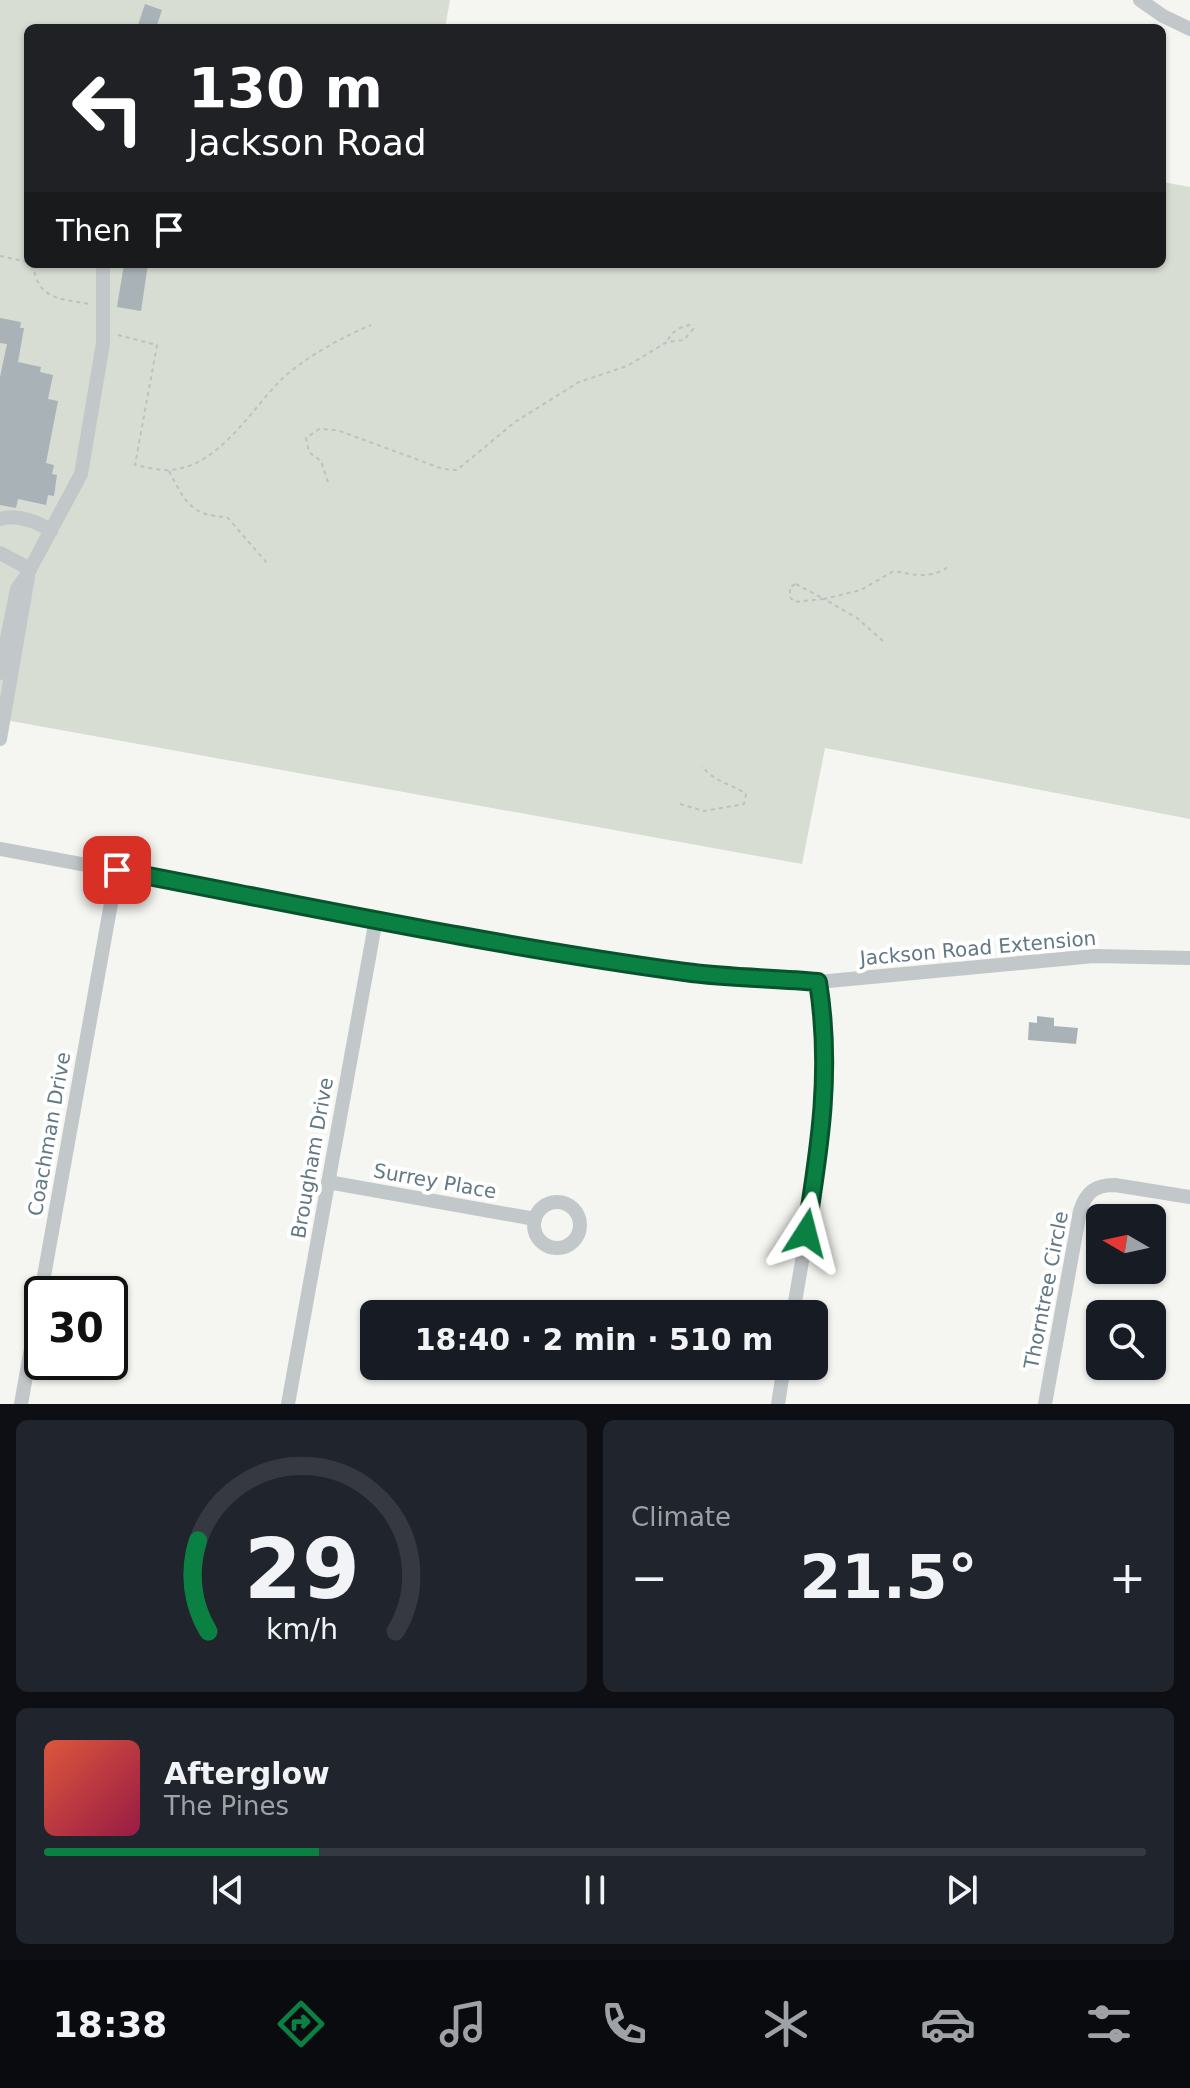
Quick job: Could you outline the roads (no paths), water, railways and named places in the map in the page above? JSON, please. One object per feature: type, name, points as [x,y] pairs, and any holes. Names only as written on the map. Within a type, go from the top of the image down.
[{"type":"street","points":[[1140,0],[1190,29]]},
{"type":"street","points":[[0,673],[17,589],[81,474],[103,343],[103,268]]},
{"type":"street","points":[[0,519],[10,517],[36,522],[51,531]]},
{"type":"street","points":[[5,555],[29,571]]},
{"type":"street","points":[[0,739],[29,571]]},
{"type":"street","name":"Jackson Road Extension","points":[[0,849],[688,973],[818,982],[1094,956],[1190,958]]},
{"type":"street","name":"Coachman Drive","points":[[21,1404],[117,870]]},
{"type":"street","name":"Brougham Drive","points":[[288,1404],[376,919]]},
{"type":"street","points":[[795,1300],[824,1107],[825,1030],[818,982]]},
{"type":"street","name":"Surrey Place","points":[[328,1182],[535,1219]]},
{"type":"street","name":"Thorntree Circle","points":[[1045,1404],[1080,1211],[1087,1195],[1102,1185],[1115,1185],[1190,1197]]},
{"type":"street","points":[[778,1404],[782,1380]]}]
